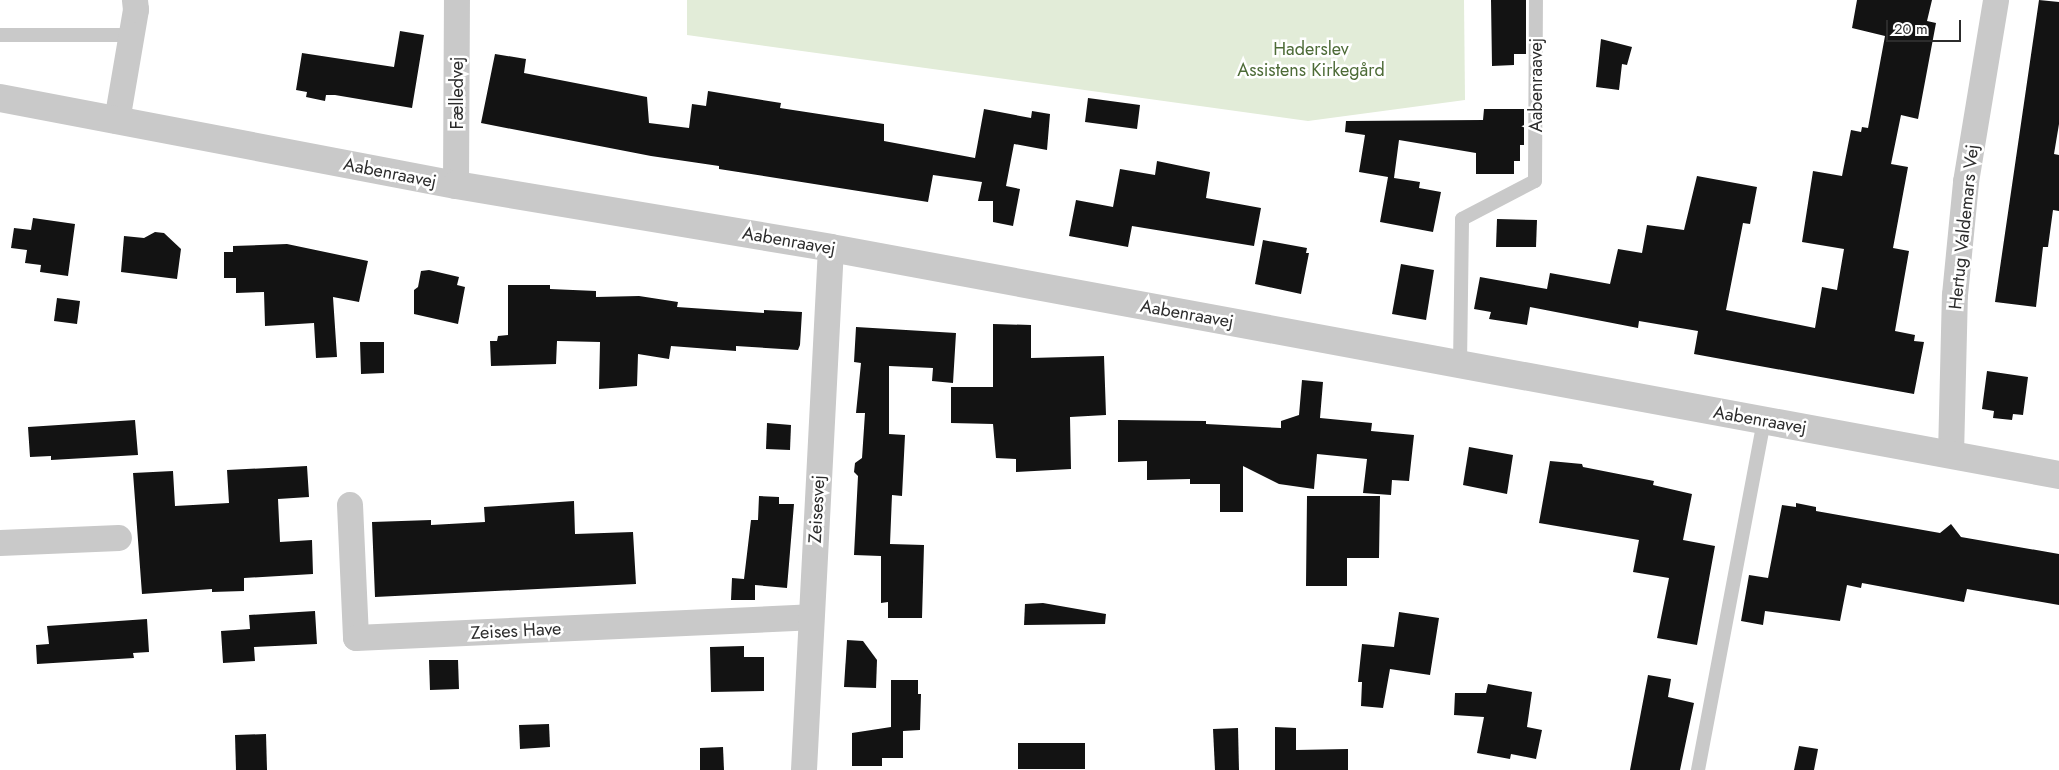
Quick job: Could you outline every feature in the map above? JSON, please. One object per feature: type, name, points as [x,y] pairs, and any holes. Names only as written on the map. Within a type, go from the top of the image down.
[{"type":"street","points":[[117,121],[136,10],[135,0]]},
{"type":"street","name":"Fælledvej","points":[[456,185],[457,0]]},
{"type":"street","name":"Hertug Valdemars Vej","points":[[1951,455],[1955,294],[1965,191],[1996,0]]},
{"type":"street","name":"Aabenraavej","points":[[0,98],[456,185],[831,248],[2059,475]]},
{"type":"street","name":"Zeisesvej","points":[[804,770],[810,617],[831,248]]},
{"type":"street","name":"Zeises Have","points":[[350,505],[356,638],[810,617]]},
{"type":"street","points":[[0,543],[119,538]]},
{"type":"lane","name":"Aabenraavej","points":[[1460,364],[1462,219],[1535,181],[1536,0]]},
{"type":"lane","points":[[0,35],[132,35]]},
{"type":"lane","points":[[1698,770],[1764,421]]},
{"type":"green space","name":"Haderslev Assistens Kirkegård","points":[[687,0],[1464,0],[1465,100],[1308,121],[687,35]]},
{"type":"building","points":[[1491,0],[1526,0],[1526,54],[1514,54],[1514,65],[1492,66]]},
{"type":"building","points":[[1857,0],[1932,0],[1927,21],[1936,23],[1918,119],[1901,115],[1891,164],[1908,167],[1893,248],[1909,251],[1895,331],[1915,335],[1914,341],[1924,342],[1914,394],[1694,354],[1698,331],[1639,321],[1638,328],[1530,307],[1527,325],[1489,319],[1491,312],[1474,309],[1480,277],[1547,289],[1550,273],[1610,284],[1618,249],[1642,253],[1647,225],[1684,230],[1697,176],[1757,187],[1750,224],[1743,223],[1726,310],[1815,328],[1822,287],[1837,290],[1844,249],[1802,242],[1813,171],[1842,176],[1851,130],[1861,132],[1862,127],[1868,128],[1885,36],[1852,28]]},
{"type":"building","points":[[2039,0],[2059,2],[2059,124],[2054,154],[2059,155],[2059,211],[2053,210],[2048,247],[2043,247],[2036,307],[1995,302]]},
{"type":"building","points":[[400,31],[424,35],[412,108],[335,95],[326,95],[325,101],[306,97],[307,92],[296,90],[302,53],[394,67]]},
{"type":"building","points":[[1601,39],[1632,47],[1627,65],[1622,64],[1619,90],[1596,87]]},
{"type":"building","points":[[495,54],[526,59],[524,73],[647,97],[649,123],[689,128],[692,104],[706,106],[708,91],[781,103],[780,108],[884,124],[884,141],[975,158],[984,109],[1031,118],[1032,111],[1050,114],[1047,150],[1014,144],[1006,186],[1020,189],[1013,226],[993,222],[993,201],[978,201],[982,182],[933,175],[928,202],[719,169],[719,166],[651,156],[481,123]]},
{"type":"building","points":[[1088,98],[1140,105],[1137,129],[1085,122]]},
{"type":"building","points":[[1484,109],[1524,109],[1524,145],[1520,145],[1520,161],[1514,161],[1514,174],[1476,174],[1476,153],[1399,140],[1394,178],[1420,182],[1419,188],[1441,192],[1433,232],[1380,222],[1388,177],[1359,172],[1365,135],[1345,132],[1346,121],[1483,120]]},
{"type":"building","points":[[1157,161],[1210,172],[1206,198],[1261,208],[1254,246],[1132,226],[1128,247],[1069,236],[1076,200],[1113,207],[1120,169],[1155,175]]},
{"type":"building","points":[[33,218],[75,224],[68,276],[40,272],[41,265],[25,263],[27,250],[11,248],[14,228],[31,230]]},
{"type":"building","points":[[1497,219],[1537,220],[1536,247],[1496,247]]},
{"type":"building","points":[[155,232],[164,233],[181,249],[177,279],[121,272],[124,236],[144,238]]},
{"type":"building","points":[[1263,240],[1307,248],[1306,253],[1309,253],[1301,294],[1255,284]]},
{"type":"building","points":[[287,244],[368,261],[359,302],[333,297],[337,357],[316,358],[314,323],[265,326],[264,292],[236,293],[236,278],[224,278],[224,252],[233,252],[233,246]]},
{"type":"building","points":[[1401,264],[1434,270],[1426,320],[1392,314]]},
{"type":"building","points":[[429,270],[459,277],[457,285],[465,287],[458,324],[414,314],[414,290],[418,287],[421,271]]},
{"type":"building","points":[[508,285],[550,285],[550,289],[596,291],[596,297],[639,296],[678,302],[677,307],[764,313],[764,310],[802,312],[800,345],[798,350],[736,346],[736,351],[671,346],[669,359],[638,354],[637,386],[599,389],[600,342],[557,341],[556,364],[491,366],[490,341],[497,341],[498,336],[508,335]]},
{"type":"building","points":[[57,298],[80,301],[77,324],[54,321]]},
{"type":"building","points":[[993,324],[1031,325],[1031,358],[1104,356],[1106,415],[1070,417],[1071,469],[1016,472],[1016,459],[996,458],[993,424],[951,423],[951,387],[993,387]]},
{"type":"building","points":[[856,327],[956,333],[953,383],[932,381],[933,368],[889,366],[889,434],[905,435],[902,496],[892,495],[890,544],[924,545],[922,618],[888,618],[888,602],[881,603],[881,556],[854,555],[858,476],[854,472],[855,463],[862,458],[865,413],[856,413],[861,363],[854,362]]},
{"type":"building","points":[[360,342],[384,342],[384,373],[361,374]]},
{"type":"building","points":[[1987,371],[2028,377],[2023,415],[2013,414],[2012,420],[1993,418],[1994,411],[1982,409]]},
{"type":"building","points":[[1302,380],[1323,382],[1320,418],[1372,423],[1371,431],[1414,435],[1409,481],[1392,480],[1391,495],[1363,493],[1367,459],[1317,454],[1314,489],[1279,484],[1243,466],[1243,512],[1220,512],[1220,484],[1190,484],[1190,479],[1147,480],[1147,461],[1118,462],[1118,420],[1206,421],[1206,424],[1281,428],[1281,421],[1299,415]]},
{"type":"building","points":[[135,420],[138,455],[51,460],[51,456],[30,457],[28,427]]},
{"type":"building","points":[[767,423],[791,425],[790,450],[766,449]]},
{"type":"building","points":[[1469,447],[1513,455],[1507,494],[1463,485]]},
{"type":"building","points":[[1550,461],[1582,464],[1583,467],[1654,481],[1653,485],[1692,494],[1683,540],[1715,546],[1697,645],[1657,638],[1669,578],[1633,572],[1639,540],[1539,523]]},
{"type":"building","points":[[307,466],[309,497],[278,499],[280,542],[312,540],[313,574],[244,578],[244,591],[212,592],[212,589],[142,594],[133,473],[173,471],[175,506],[229,503],[227,470]]},
{"type":"building","points":[[759,496],[779,497],[779,504],[794,504],[787,588],[755,585],[755,600],[731,600],[732,578],[744,579],[751,520],[758,520]]},
{"type":"building","points":[[1307,496],[1380,496],[1379,558],[1347,558],[1347,586],[1306,586]]},
{"type":"building","points":[[574,501],[575,534],[633,532],[636,584],[375,597],[372,522],[431,520],[431,525],[485,522],[484,507]]},
{"type":"building","points":[[1796,503],[1816,507],[1816,511],[1940,533],[1951,524],[1961,537],[2059,554],[2059,605],[1967,589],[1964,602],[1862,583],[1861,588],[1847,585],[1840,621],[1765,611],[1763,625],[1741,621],[1749,575],[1768,578],[1782,505],[1796,507]]},
{"type":"building","points":[[1043,603],[1106,614],[1105,624],[1024,625],[1025,604]]},
{"type":"building","points":[[315,611],[317,644],[254,647],[255,661],[223,663],[221,631],[250,629],[249,615]]},
{"type":"building","points":[[1399,612],[1439,618],[1430,675],[1390,669],[1383,708],[1361,706],[1362,682],[1358,682],[1362,644],[1394,647]]},
{"type":"building","points":[[147,619],[149,652],[133,653],[134,658],[37,664],[36,645],[49,644],[47,626]]},
{"type":"building","points":[[847,640],[863,641],[877,660],[876,688],[844,687]]},
{"type":"building","points":[[744,646],[744,657],[764,657],[764,691],[711,692],[710,647]]},
{"type":"building","points":[[429,660],[458,660],[459,689],[430,690]]},
{"type":"building","points":[[1648,675],[1671,679],[1668,697],[1694,703],[1680,770],[1630,770]]},
{"type":"building","points":[[891,680],[918,680],[918,694],[921,694],[920,730],[903,731],[903,758],[882,758],[882,766],[852,766],[852,733],[891,727]]},
{"type":"building","points":[[1488,684],[1532,692],[1527,727],[1542,730],[1536,759],[1511,754],[1510,759],[1477,753],[1484,717],[1454,715],[1455,693],[1486,693]]},
{"type":"building","points":[[549,724],[550,747],[520,749],[519,725]]},
{"type":"building","points":[[1275,727],[1296,728],[1296,750],[1348,749],[1348,770],[1275,770]]},
{"type":"building","points":[[1238,728],[1239,770],[1215,770],[1213,729]]},
{"type":"building","points":[[266,734],[267,770],[236,770],[235,735]]},
{"type":"building","points":[[1018,743],[1085,743],[1085,769],[1018,769]]},
{"type":"building","points":[[1799,746],[1818,749],[1814,770],[1794,770]]},
{"type":"building","points":[[723,747],[724,770],[700,770],[700,748]]}]
